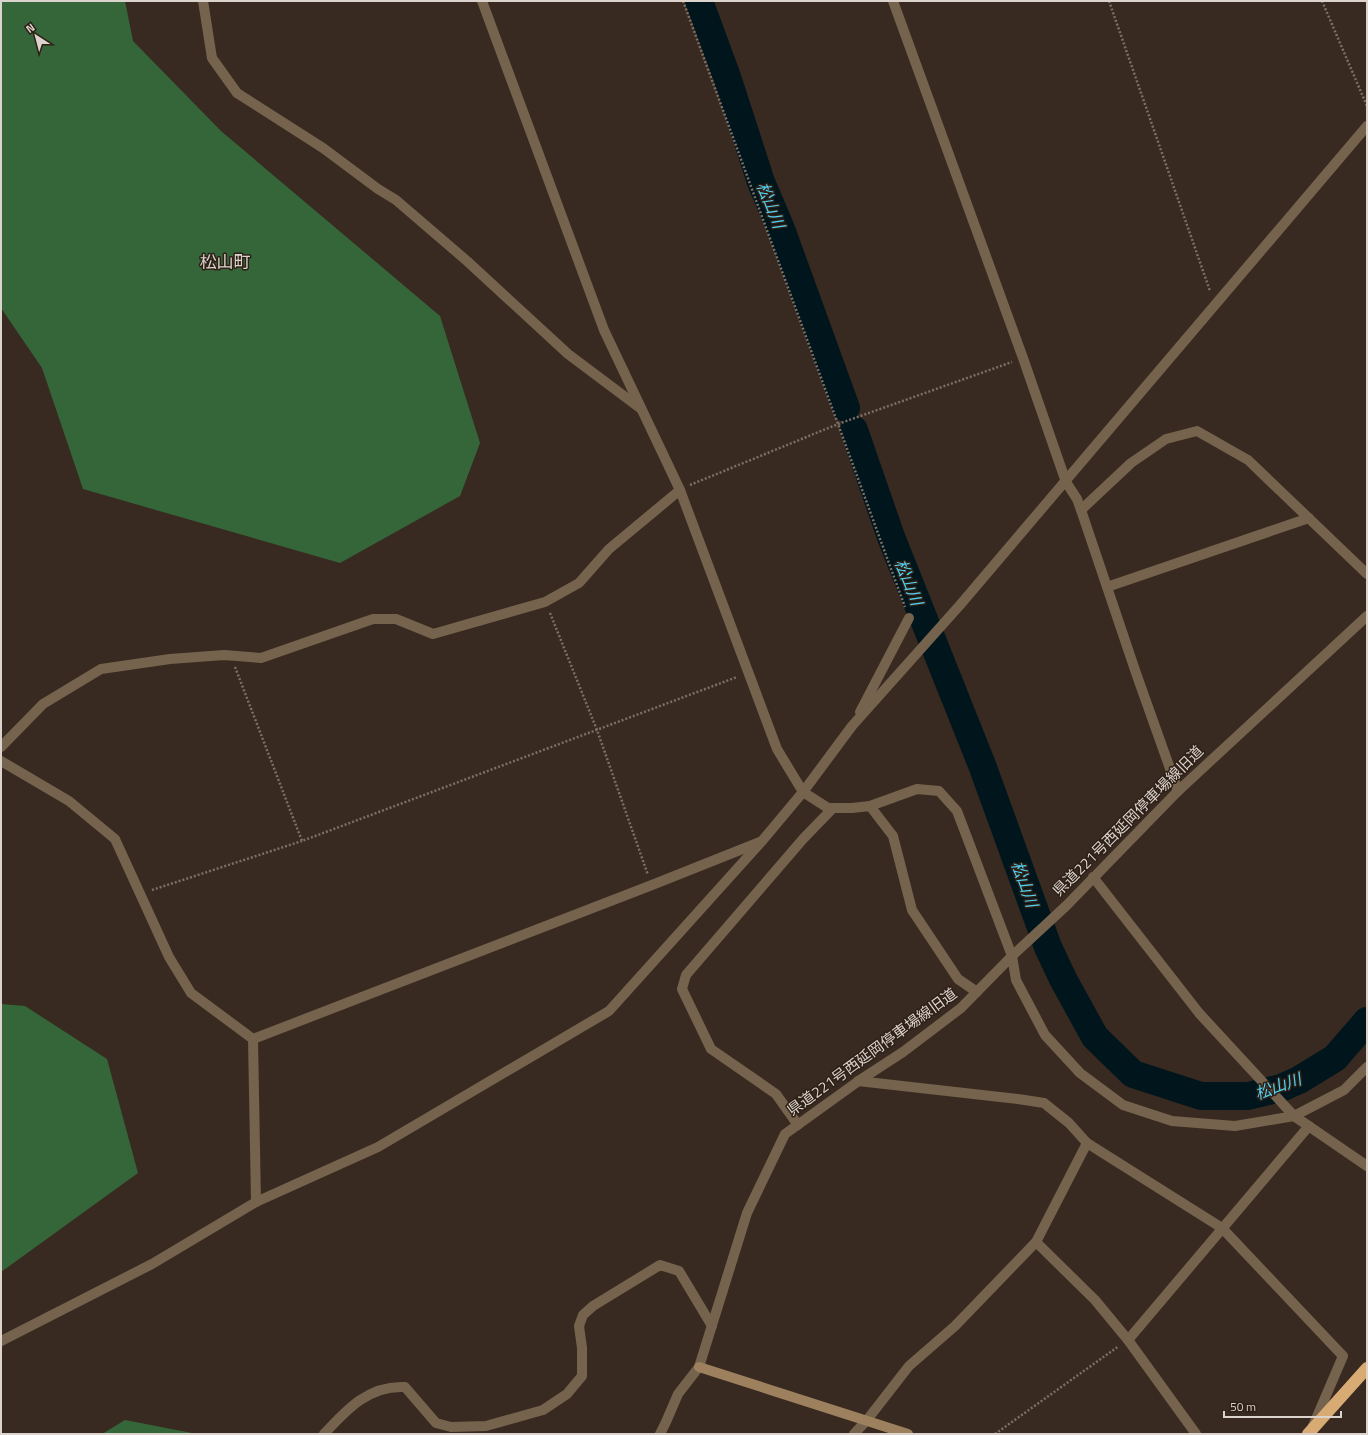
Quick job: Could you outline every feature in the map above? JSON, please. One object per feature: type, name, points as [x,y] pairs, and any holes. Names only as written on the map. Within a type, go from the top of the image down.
[{"type":"highway","points":[[1309,1432],[1367,1368]]},
{"type":"street","points":[[203,1],[212,58],[237,93],[323,148],[378,189],[396,200],[467,261],[568,354],[642,410]]},
{"type":"street","points":[[482,1],[604,330],[680,490],[777,748],[803,792],[828,808],[852,808],[870,806],[917,789],[939,791],[957,811],[1012,956],[1016,980],[1045,1035],[1080,1073],[1122,1105],[1172,1121],[1235,1126],[1293,1115],[1344,1090],[1367,1067]]},
{"type":"street","points":[[893,1],[1023,358],[1066,482],[1081,510],[1178,791]]},
{"type":"street","points":[[1,1341],[152,1264],[256,1202],[378,1147],[609,1011],[762,841],[803,792],[852,726],[960,605],[1066,482],[1367,126]]},
{"type":"street","points":[[1081,510],[1131,463],[1166,439],[1197,431],[1248,460],[1367,574]]},
{"type":"street","points":[[1,747],[43,704],[100,668],[170,659],[231,656],[261,658],[373,619],[396,619],[433,634],[545,602],[579,583],[609,549],[680,490]]},
{"type":"street","points":[[1107,587],[1309,518]]},
{"type":"street","name":"県道221号西延岡停車場線旧道","points":[[660,1434],[678,1394],[699,1367],[747,1213],[785,1134],[858,1081],[903,1052],[961,1008],[1012,956],[1066,906],[1178,791],[1234,737],[1301,678],[1318,660],[1367,616]]},
{"type":"street","points":[[852,726],[909,618]]},
{"type":"street","points":[[1,761],[69,801],[115,839],[169,957],[191,993],[253,1039]]},
{"type":"street","points":[[870,806],[893,836],[912,910],[958,979],[977,992]]},
{"type":"street","points":[[798,1125],[776,1094],[711,1049],[682,989],[686,975],[803,839],[833,808]]},
{"type":"street","points":[[253,1039],[762,841]]},
{"type":"street","points":[[1093,877],[1199,1014],[1293,1115],[1367,1166]]},
{"type":"street","points":[[253,1039],[256,1202]]},
{"type":"street","points":[[858,1081],[1044,1103],[1069,1123],[1087,1143],[1222,1228],[1343,1356],[1309,1432]]},
{"type":"street","points":[[1128,1340],[1309,1126]]},
{"type":"street","points":[[854,1434],[867,1420],[908,1366],[955,1326],[1036,1242],[1087,1143]]},
{"type":"street","points":[[1036,1242],[1095,1300],[1128,1340],[1196,1434]]},
{"type":"street","points":[[324,1434],[347,1409],[365,1396],[393,1386],[406,1387],[436,1423],[451,1427],[486,1426],[543,1410],[567,1394],[582,1376],[580,1326],[583,1315],[592,1306],[660,1265],[679,1271],[712,1326]]},
{"type":"street","points":[[699,1367],[908,1434]]},
{"type":"path","points":[[683,1],[909,618]]},
{"type":"path","points":[[1109,1],[1215,306]]},
{"type":"path","points":[[1322,1],[1367,106]]},
{"type":"path","points":[[680,490],[838,424],[1023,358]]},
{"type":"path","points":[[545,602],[597,730],[652,885]]},
{"type":"path","points":[[231,656],[302,842]]},
{"type":"path","points":[[140,894],[302,842],[749,673]]},
{"type":"path","points":[[995,1434],[1128,1340]]},
{"type":"green space","points":[[1,1],[125,1],[133,41],[221,131],[440,316],[480,443],[460,496],[340,563],[83,489],[42,368],[1,308]]},
{"type":"green space","points":[[1,1004],[25,1006],[107,1059],[138,1173],[1,1272]]},
{"type":"green space","points":[[125,1420],[197,1434],[102,1434]]},
{"type":"waterway","name":"松山川","points":[[699,1],[727,77],[761,182],[781,229],[846,408]]},
{"type":"waterway","name":"松山川","points":[[854,430],[891,537],[982,765],[1048,947],[1063,979],[1095,1037],[1133,1074],[1201,1096],[1248,1096],[1281,1088],[1299,1080],[1335,1058],[1367,1021]]},
{"type":"district","name":"松山町","points":[[225,262]]}]
